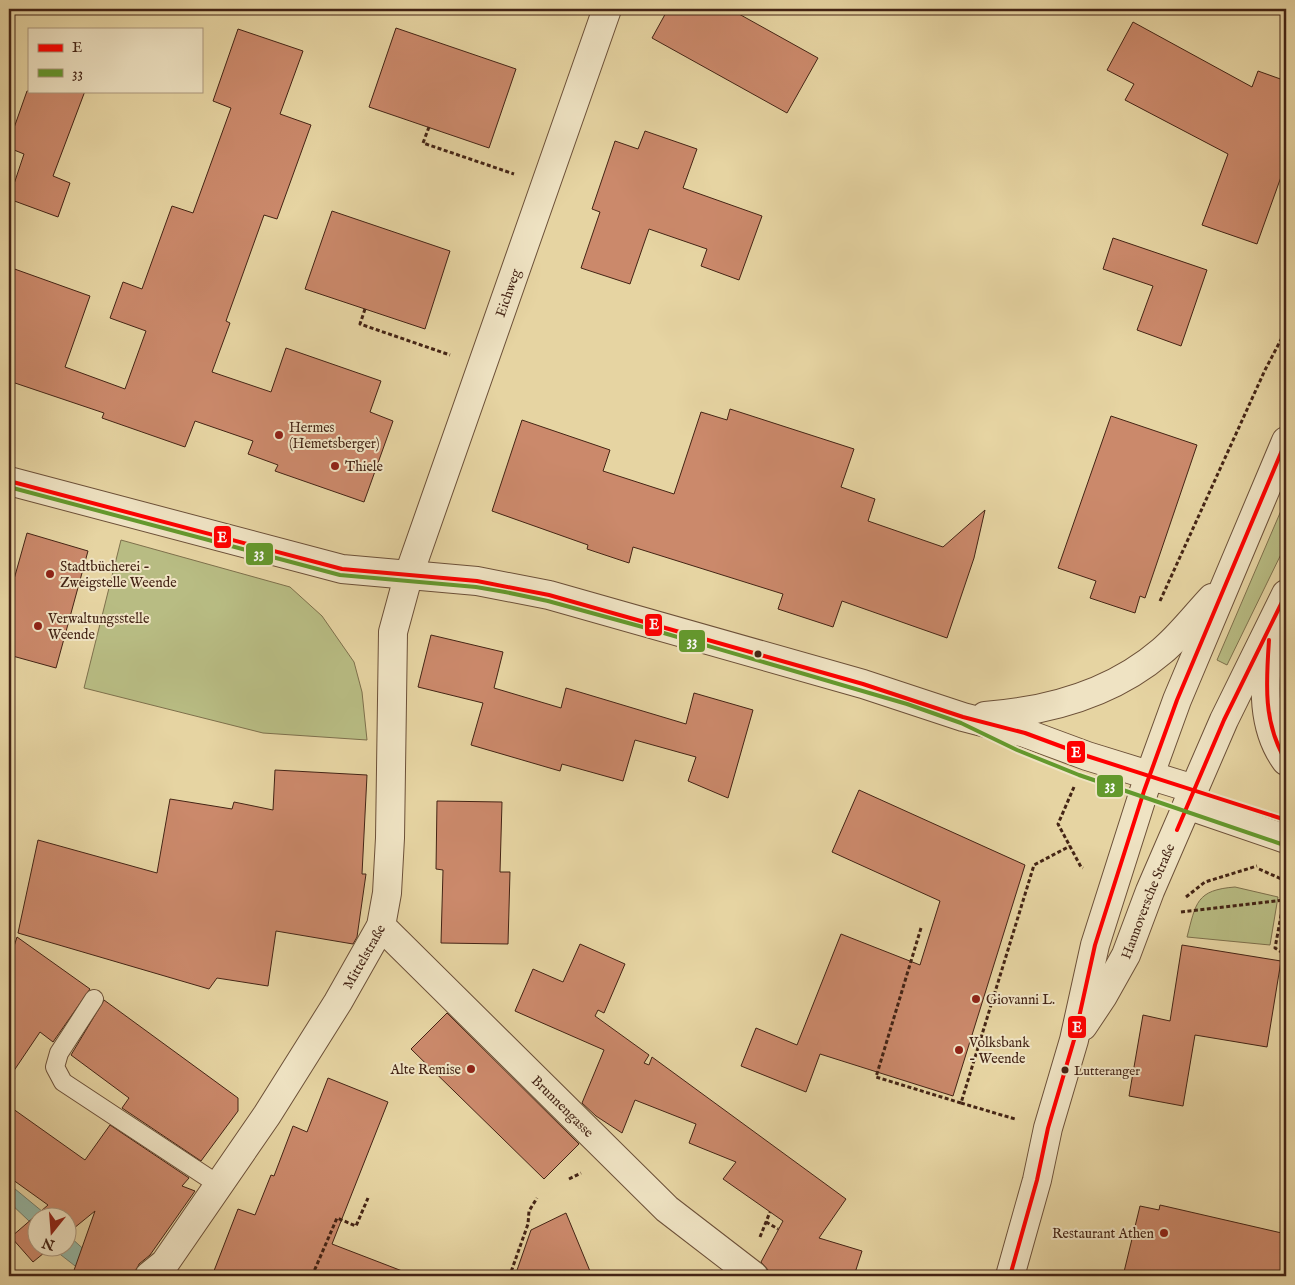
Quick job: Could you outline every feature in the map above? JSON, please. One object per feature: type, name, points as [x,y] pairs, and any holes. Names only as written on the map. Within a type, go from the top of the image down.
[{"type":"street","name":"Eichweg","points":[[408,577],[607,9]]},
{"type":"street","name":"Hannoversche Straße","points":[[1010,1276],[1037,1180],[1048,1128],[1074,1040],[1095,945],[1147,783],[1177,700],[1286,441]]},
{"type":"street","points":[[9,480],[342,569],[408,577],[477,581],[549,595],[863,684],[964,717],[1062,762],[1147,783],[1191,797],[1286,820]]},
{"type":"street","name":"Mittelstraße","points":[[149,1276],[165,1263],[267,1115],[323,1026],[380,926],[387,893],[390,838],[393,632],[408,577]]},
{"type":"street","points":[[964,717],[1014,714],[1046,708],[1069,702],[1112,684],[1147,664],[1162,651],[1225,584]]},
{"type":"street","name":"Hannoversche Straße","points":[[1074,1040],[1103,996],[1126,955],[1224,720],[1286,594]]},
{"type":"street","points":[[1269,630],[1266,707],[1272,737],[1286,761]]},
{"type":"street","points":[[1191,797],[1286,839]]},
{"type":"street","name":"Brunnengasse","points":[[380,926],[667,1209],[754,1276]]},
{"type":"lane","points":[[94,999],[59,1053],[55,1067],[63,1082],[219,1185]]},
{"type":"path","points":[[429,127],[423,143],[545,184]]},
{"type":"path","points":[[365,309],[360,324],[482,366]]},
{"type":"path","points":[[1157,606],[1166,590],[1265,370],[1286,330]]},
{"type":"path","points":[[961,1103],[1034,865],[1070,846]]},
{"type":"path","points":[[1256,868],[1286,881]]},
{"type":"path","points":[[1286,889],[1275,948],[1286,956]]},
{"type":"path","points":[[1182,905],[1180,912],[1284,900]]},
{"type":"path","points":[[922,928],[876,1077],[1048,1128]]},
{"type":"path","points":[[312,1276],[337,1218],[356,1226],[368,1198]]},
{"type":"path","points":[[506,1276],[511,1272],[528,1224],[529,1211],[537,1198]]},
{"type":"path","points":[[766,1221],[778,1229]]},
{"type":"green space","points":[[1286,499],[1286,544],[1227,665],[1217,660]]},
{"type":"green space","points":[[121,540],[290,587],[322,616],[354,662],[362,692],[367,740],[263,733],[84,688]]},
{"type":"green space","points":[[1235,887],[1278,897],[1270,945],[1187,937],[1193,915],[1200,900],[1212,891]]},
{"type":"shaded area","points":[[9,1184],[38,1208],[28,1208],[28,1220],[9,1202]]},
{"type":"shaded area","points":[[78,1244],[113,1276],[88,1276],[65,1258],[78,1258]]},
{"type":"building","points":[[668,9],[730,9],[818,58],[787,113],[652,38]]},
{"type":"building","points":[[1133,22],[1252,87],[1258,71],[1286,81],[1286,163],[1257,244],[1202,225],[1228,154],[1125,100],[1134,84],[1107,70]]},
{"type":"building","points":[[396,28],[516,69],[489,148],[369,107]]},
{"type":"building","points":[[238,29],[303,51],[280,114],[311,125],[277,219],[264,215],[226,321],[230,323],[212,372],[271,392],[286,348],[381,381],[370,412],[393,421],[364,502],[275,471],[278,465],[248,454],[253,441],[195,421],[185,447],[102,418],[104,413],[9,381],[9,267],[90,296],[65,367],[125,389],[146,331],[110,318],[123,282],[142,289],[172,206],[193,213],[231,108],[213,101]]},
{"type":"building","points":[[27,91],[85,92],[53,176],[70,183],[58,217],[9,199],[24,154],[9,148],[9,142]]},
{"type":"building","points":[[645,131],[697,149],[683,188],[762,216],[739,280],[701,266],[707,249],[649,229],[630,284],[581,268],[600,212],[592,209],[615,141],[638,149]]},
{"type":"building","points":[[332,211],[450,251],[425,329],[305,289]]},
{"type":"building","points":[[1113,238],[1207,270],[1181,346],[1137,330],[1153,286],[1103,269]]},
{"type":"building","points":[[730,409],[854,449],[841,487],[875,499],[868,521],[943,547],[985,510],[974,558],[947,638],[842,601],[833,627],[778,609],[783,594],[633,547],[629,563],[587,549],[588,545],[492,511],[522,420],[610,450],[603,471],[674,494],[701,412],[727,420]]},
{"type":"building","points":[[1111,416],[1197,445],[1145,598],[1140,596],[1135,613],[1090,598],[1096,581],[1058,568]]},
{"type":"building","name":"Verwaltungsstelle Weende","points":[[27,533],[88,551],[56,668],[9,655],[9,597]]},
{"type":"building","points":[[431,635],[503,652],[494,688],[561,708],[566,688],[686,724],[694,693],[753,710],[728,798],[688,781],[696,757],[635,740],[623,781],[562,764],[560,771],[471,745],[483,703],[418,687]]},
{"type":"building","points":[[275,770],[367,775],[362,874],[366,874],[357,937],[353,944],[276,931],[268,986],[217,978],[209,989],[18,933],[38,840],[157,873],[170,799],[232,809],[234,802],[273,810]]},
{"type":"building","points":[[859,790],[1025,865],[953,1096],[820,1054],[806,1092],[741,1066],[756,1028],[797,1045],[841,934],[920,965],[940,901],[832,852]]},
{"type":"building","points":[[437,801],[502,802],[500,872],[510,872],[508,944],[441,943],[443,870],[436,869]]},
{"type":"building","points":[[17,937],[90,989],[53,1042],[40,1032],[9,1078],[9,962]]},
{"type":"building","points":[[580,944],[625,964],[604,1013],[598,1010],[595,1016],[649,1055],[644,1063],[649,1065],[652,1057],[846,1199],[819,1238],[862,1251],[854,1276],[769,1276],[768,1270],[761,1262],[783,1221],[723,1179],[736,1162],[689,1143],[696,1124],[635,1100],[622,1133],[596,1116],[582,1103],[604,1050],[515,1011],[533,969],[563,982]]},
{"type":"building","points":[[1182,945],[1281,961],[1267,1047],[1195,1035],[1183,1106],[1129,1096],[1143,1015],[1170,1021]]},
{"type":"building","points":[[104,1000],[238,1098],[238,1111],[201,1161],[122,1108],[129,1098],[71,1055]]},
{"type":"building","name":"Alte Remise","points":[[447,1013],[579,1144],[544,1179],[411,1049]]},
{"type":"building","points":[[328,1078],[388,1102],[332,1244],[410,1274],[410,1276],[212,1276],[238,1209],[255,1215],[271,1175],[274,1176],[293,1126],[307,1132]]},
{"type":"building","points":[[9,1106],[85,1160],[110,1125],[189,1178],[182,1186],[195,1191],[150,1255],[139,1264],[134,1276],[72,1276],[95,1211],[78,1225],[78,1208],[45,1208],[48,1205],[9,1177]]},
{"type":"building","points":[[1160,1205],[1286,1234],[1286,1276],[1123,1276],[1140,1206],[1159,1210]]},
{"type":"building","points":[[566,1213],[592,1276],[515,1276],[531,1230]]},
{"type":"building","points":[[28,1222],[28,1256],[11,1237]]},
{"type":"building","points":[[29,1258],[38,1258],[33,1262]]},
{"type":"transit line","name":"E","points":[[1010,1276],[1037,1180],[1048,1128],[1074,1040],[1095,945],[1144,791],[1177,700],[1286,441]]},
{"type":"transit line","name":"E","points":[[9,481],[342,569],[477,581],[549,595],[863,684],[963,717],[1025,733],[1087,756],[1286,820]]},
{"type":"transit line","name":"33","points":[[9,487],[340,575],[476,587],[505,592],[548,601],[650,629],[907,704],[961,723],[1017,750],[1079,775],[1284,845]]},
{"type":"transit line","name":"E","points":[[1177,830],[1224,720],[1286,594]]},
{"type":"transit line","name":"E","points":[[1269,640],[1267,687],[1270,717],[1273,732],[1286,761]]},
{"type":"place","name":"Hermes (Hemetsberger)","points":[[279,435]]},
{"type":"place","name":"Thiele","points":[[335,466]]},
{"type":"place","name":"Stadtbücherei - Zweigstelle Weende","points":[[50,574]]},
{"type":"place","name":"Verwaltungsstelle Weende","points":[[38,626]]},
{"type":"place","name":"Giovanni L.","points":[[976,999]]},
{"type":"place","name":"Volksbank - Weende","points":[[959,1050]]},
{"type":"place","name":"Alte Remise","points":[[471,1069]]},
{"type":"place","name":"Lutteranger","points":[[1065,1070]]},
{"type":"place","name":"Restaurant Athen","points":[[1164,1233]]}]
